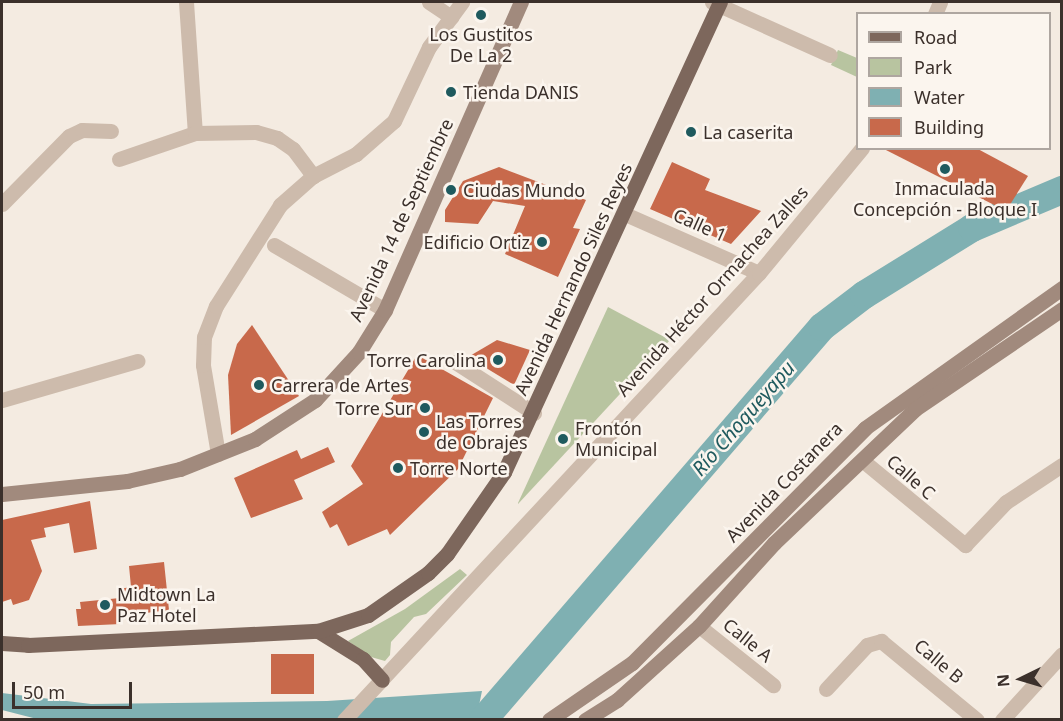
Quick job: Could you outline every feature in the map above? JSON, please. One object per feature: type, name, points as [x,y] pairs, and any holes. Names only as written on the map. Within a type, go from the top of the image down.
[{"type":"main road","name":"Avenida 14 de Septiembre","points":[[2,494],[127,481],[180,469],[279,426],[315,400],[359,352],[385,310],[521,2]]},
{"type":"main road","name":"Avenida Hernando Siles Reyes","points":[[2,643],[28,645],[318,631],[349,622],[388,603],[447,554],[504,472],[534,413],[625,214],[717,3]]},
{"type":"main road","name":"Avenida Costanera","points":[[549,720],[632,663],[865,428],[1062,288]]},
{"type":"main road","name":"Avenida Costanera","points":[[585,720],[616,700],[699,626],[774,543],[915,409],[1062,309]]},
{"type":"main road","points":[[318,631],[363,658],[382,680]]},
{"type":"street","points":[[186,2],[195,133]]},
{"type":"street","points":[[429,2],[451,17]]},
{"type":"street","points":[[220,453],[203,365],[204,337],[216,306],[280,205],[313,176],[356,154],[394,121],[429,47],[462,2]]},
{"type":"street","points":[[717,3],[830,55]]},
{"type":"street","points":[[2,204],[69,136],[82,130],[111,131]]},
{"type":"street","points":[[118,159],[195,133],[256,132],[277,138],[293,149],[313,176]]},
{"type":"street","name":"Avenida Héctor Ormachea Zalles","points":[[344,720],[759,273],[860,150]]},
{"type":"street","name":"Calle 1","points":[[625,214],[759,273]]},
{"type":"street","points":[[274,245],[385,310]]},
{"type":"street","points":[[2,400],[137,361]]},
{"type":"street","points":[[455,362],[534,413]]},
{"type":"street","name":"Calle C","points":[[862,460],[935,524],[965,545],[1006,502],[1062,465]]},
{"type":"street","name":"Calle A","points":[[699,626],[773,685]]},
{"type":"street","name":"Calle B","points":[[826,689],[871,642],[888,644],[977,720]]},
{"type":"street","points":[[1002,720],[1062,654]]},
{"type":"green space","points":[[838,50],[856,58],[856,77],[831,65]]},
{"type":"green space","name":"Frontón Municipal","points":[[608,307],[670,340],[518,504],[518,503]]},
{"type":"green space","points":[[460,569],[467,575],[426,614],[414,617],[391,642],[390,655],[385,661],[371,657],[348,641],[405,609]]},
{"type":"water","points":[[482,691],[476,720],[41,720],[2,710],[2,693],[91,704],[327,701]]},
{"type":"building","points":[[886,150],[980,150],[1028,176],[1006,211]]},
{"type":"building","points":[[672,162],[710,179],[705,190],[761,211],[731,244],[650,209]]},
{"type":"building","points":[[499,167],[586,200],[573,228],[580,229],[558,277],[505,254],[525,206],[493,201],[478,224],[445,222],[445,210],[463,181]]},
{"type":"building","name":"Carrera de Artes","points":[[252,325],[299,396],[231,435],[228,375],[237,344]]},
{"type":"building","name":"Torre Carolina","points":[[497,340],[530,350],[514,385],[468,357]]},
{"type":"building","name":"Las Torres de Obrajes","points":[[417,355],[493,398],[458,469],[390,535],[387,529],[348,546],[337,524],[330,528],[322,512],[363,484],[351,466]]},
{"type":"building","points":[[328,447],[335,462],[294,480],[303,499],[251,518],[234,478],[297,450],[301,459]]},
{"type":"building","points":[[90,501],[97,549],[74,553],[69,523],[44,528],[46,537],[31,540],[42,571],[29,600],[13,605],[11,599],[2,602],[2,520]]},
{"type":"building","points":[[164,562],[169,610],[130,615],[130,618],[121,619],[121,624],[78,626],[76,609],[81,609],[80,602],[120,598],[119,589],[131,587],[129,566]]},
{"type":"building","points":[[271,654],[314,654],[314,694],[271,694]]},
{"type":"waterway","name":"Río Choqueyapu","points":[[483,720],[822,327],[864,295],[972,228],[1062,190]]},
{"type":"place","name":"Los Gustitos De La 2","points":[[481,15]]},
{"type":"place","name":"Tienda DANIS","points":[[451,92]]},
{"type":"place","name":"La caserita","points":[[691,132]]},
{"type":"place","name":"Inmaculada Concepción - Bloque I","points":[[945,169]]},
{"type":"place","name":"Ciudas Mundo","points":[[451,190]]},
{"type":"place","name":"Edificio Ortiz","points":[[542,242]]},
{"type":"place","name":"Torre Carolina","points":[[498,360]]},
{"type":"place","name":"Carrera de Artes","points":[[259,385]]},
{"type":"place","name":"Torre Sur","points":[[425,408]]},
{"type":"place","name":"Las Torres de Obrajes","points":[[424,432]]},
{"type":"place","name":"Frontón Municipal","points":[[563,439]]},
{"type":"place","name":"Torre Norte","points":[[398,468]]},
{"type":"place","name":"Midtown La Paz Hotel","points":[[105,605]]}]
